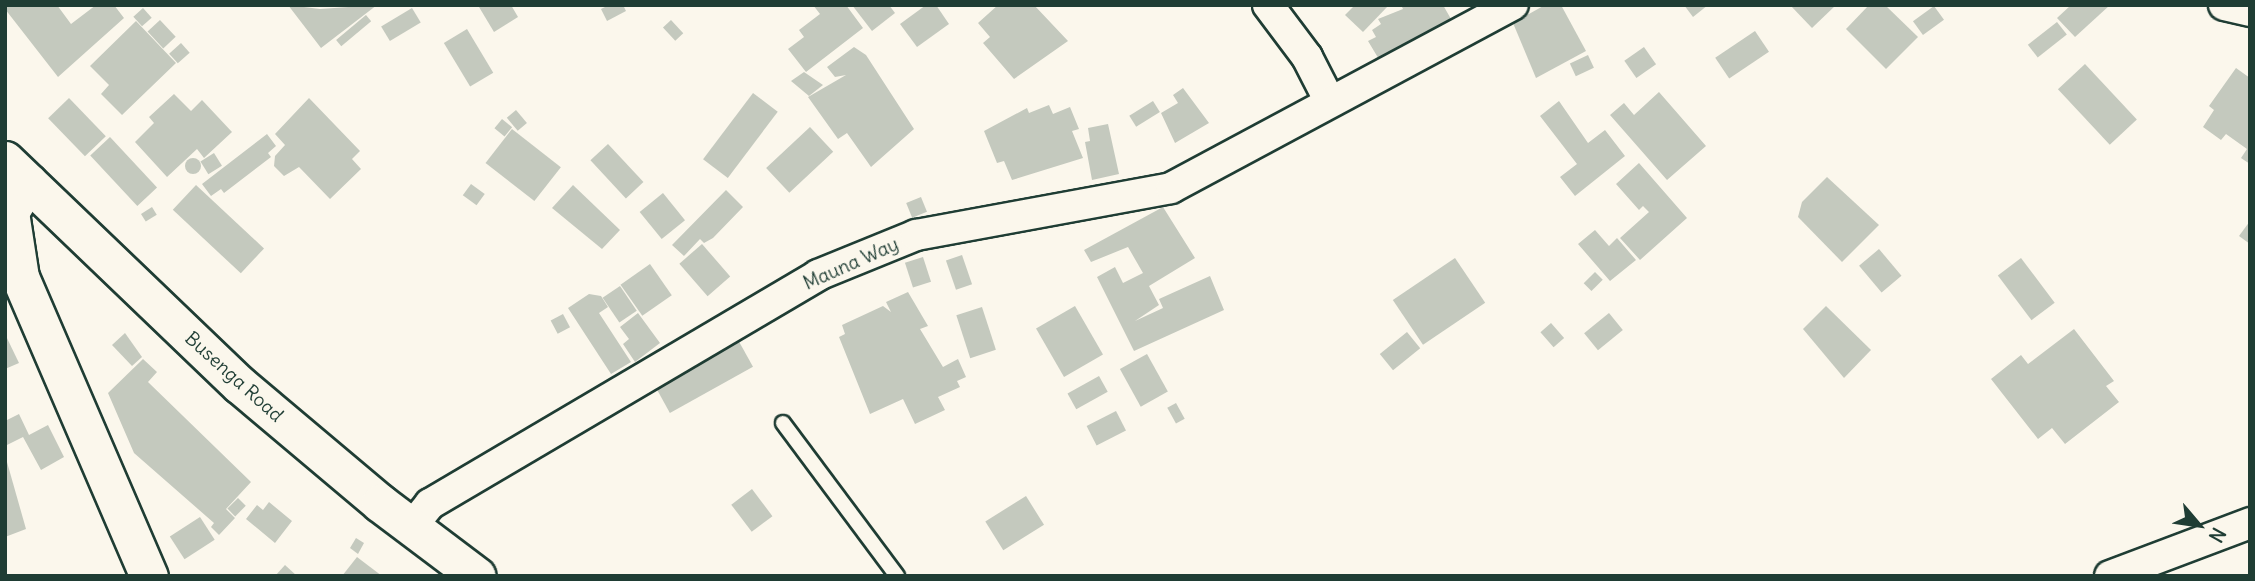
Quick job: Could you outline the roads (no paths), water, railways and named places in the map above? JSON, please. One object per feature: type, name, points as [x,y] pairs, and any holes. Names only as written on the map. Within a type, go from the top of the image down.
[{"type":"street","points":[[1268,5],[1307,57],[1329,100]]},
{"type":"street","name":"Mauna Way","points":[[413,525],[430,504],[818,275],[916,235],[1171,188],[1329,100],[1391,75],[1513,5]]},
{"type":"street","points":[[2224,5],[2250,11]]},
{"type":"street","points":[[17,171],[10,212],[20,277],[149,576]]},
{"type":"street","name":"Busenga Road","points":[[17,171],[240,385],[477,576]]},
{"type":"street","points":[[2110,576],[2250,523]]},
{"type":"lane","points":[[783,423],[897,576]]}]
